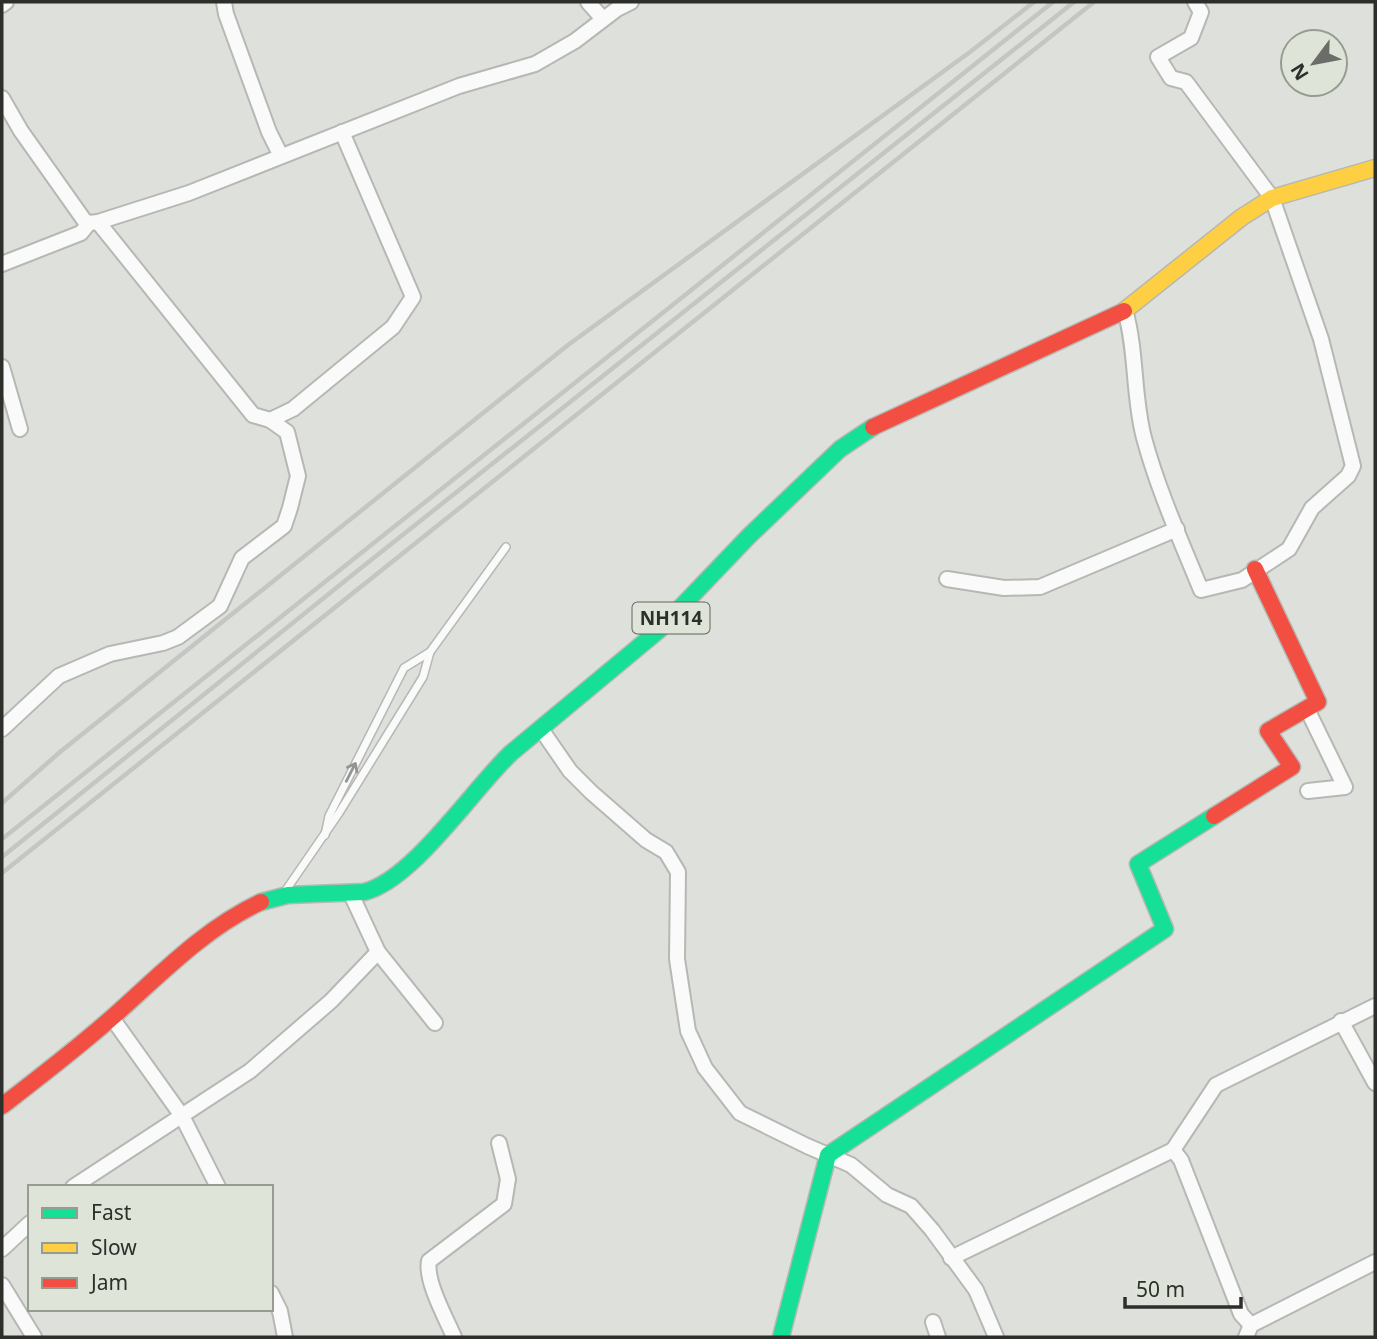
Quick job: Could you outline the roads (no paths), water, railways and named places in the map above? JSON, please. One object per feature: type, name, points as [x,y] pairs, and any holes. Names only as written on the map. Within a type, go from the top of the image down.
[{"type":"main road","name":"NH114","points":[[2,1106],[112,1018],[183,955],[218,928],[261,901],[282,895],[351,894],[376,889],[392,880],[431,842],[492,771],[659,630],[749,536],[840,449],[863,432],[1125,310],[1242,217],[1272,198],[1375,168]]},
{"type":"main road","points":[[781,1337],[828,1155],[1165,929],[1138,863],[1292,767],[1268,731],[1318,702],[1255,570]]},
{"type":"street","points":[[2,5],[6,2]]},
{"type":"street","points":[[588,2],[603,19]]},
{"type":"street","points":[[2,264],[81,233],[94,222],[189,192],[459,86],[535,64],[575,41],[617,9],[631,2]]},
{"type":"street","points":[[1125,310],[1130,328],[1144,437],[1177,530],[1202,590],[1242,580],[1289,549],[1312,508],[1348,476],[1353,466],[1321,339],[1272,198],[1186,82],[1171,78],[1158,57],[1191,38],[1201,12],[1195,2]]},
{"type":"street","points":[[228,3],[226,14],[268,132],[281,156]]},
{"type":"street","points":[[2,98],[21,131],[84,220],[94,222],[253,415],[270,420],[287,432],[298,476],[284,526],[242,558],[220,606],[178,637],[163,643],[110,654],[59,676],[2,729]]},
{"type":"street","points":[[270,420],[293,409],[393,327],[413,297],[342,132]]},
{"type":"street","points":[[2,367],[20,429]]},
{"type":"street","points":[[947,579],[1004,588],[1040,587],[1177,530]]},
{"type":"street","points":[[1307,709],[1345,787],[1308,791]]},
{"type":"street","points":[[541,729],[570,771],[646,840],[666,852],[678,872],[677,959],[688,1031],[705,1069],[740,1113],[851,1165],[887,1195],[911,1206],[976,1290],[996,1337]]},
{"type":"street","points":[[351,894],[378,952],[435,1023]]},
{"type":"street","points":[[76,1185],[250,1071],[331,1000],[378,952]]},
{"type":"street","points":[[951,1258],[1173,1150],[1216,1085],[1375,1006]]},
{"type":"street","points":[[112,1018],[182,1116],[217,1185]]},
{"type":"street","points":[[1341,1021],[1375,1083]]},
{"type":"street","points":[[454,1337],[432,1284],[429,1261],[504,1204],[508,1179],[499,1143]]},
{"type":"street","points":[[1173,1150],[1181,1160],[1249,1331],[1375,1262]]},
{"type":"street","points":[[2,1249],[28,1225]]},
{"type":"street","points":[[2,1285],[34,1337]]},
{"type":"street","points":[[273,1297],[280,1311],[285,1337]]},
{"type":"street","points":[[933,1322],[938,1337]]},
{"type":"lane","points":[[282,895],[325,835],[423,677],[430,652],[506,547]]},
{"type":"lane","points":[[325,835],[329,816],[404,668],[430,652]]},
{"type":"railway","points":[[2,803],[60,752],[568,345],[970,52],[1034,2]]},
{"type":"railway","points":[[2,839],[1053,2]]},
{"type":"railway","points":[[2,857],[1074,2]]},
{"type":"railway","points":[[2,873],[1094,2]]}]
